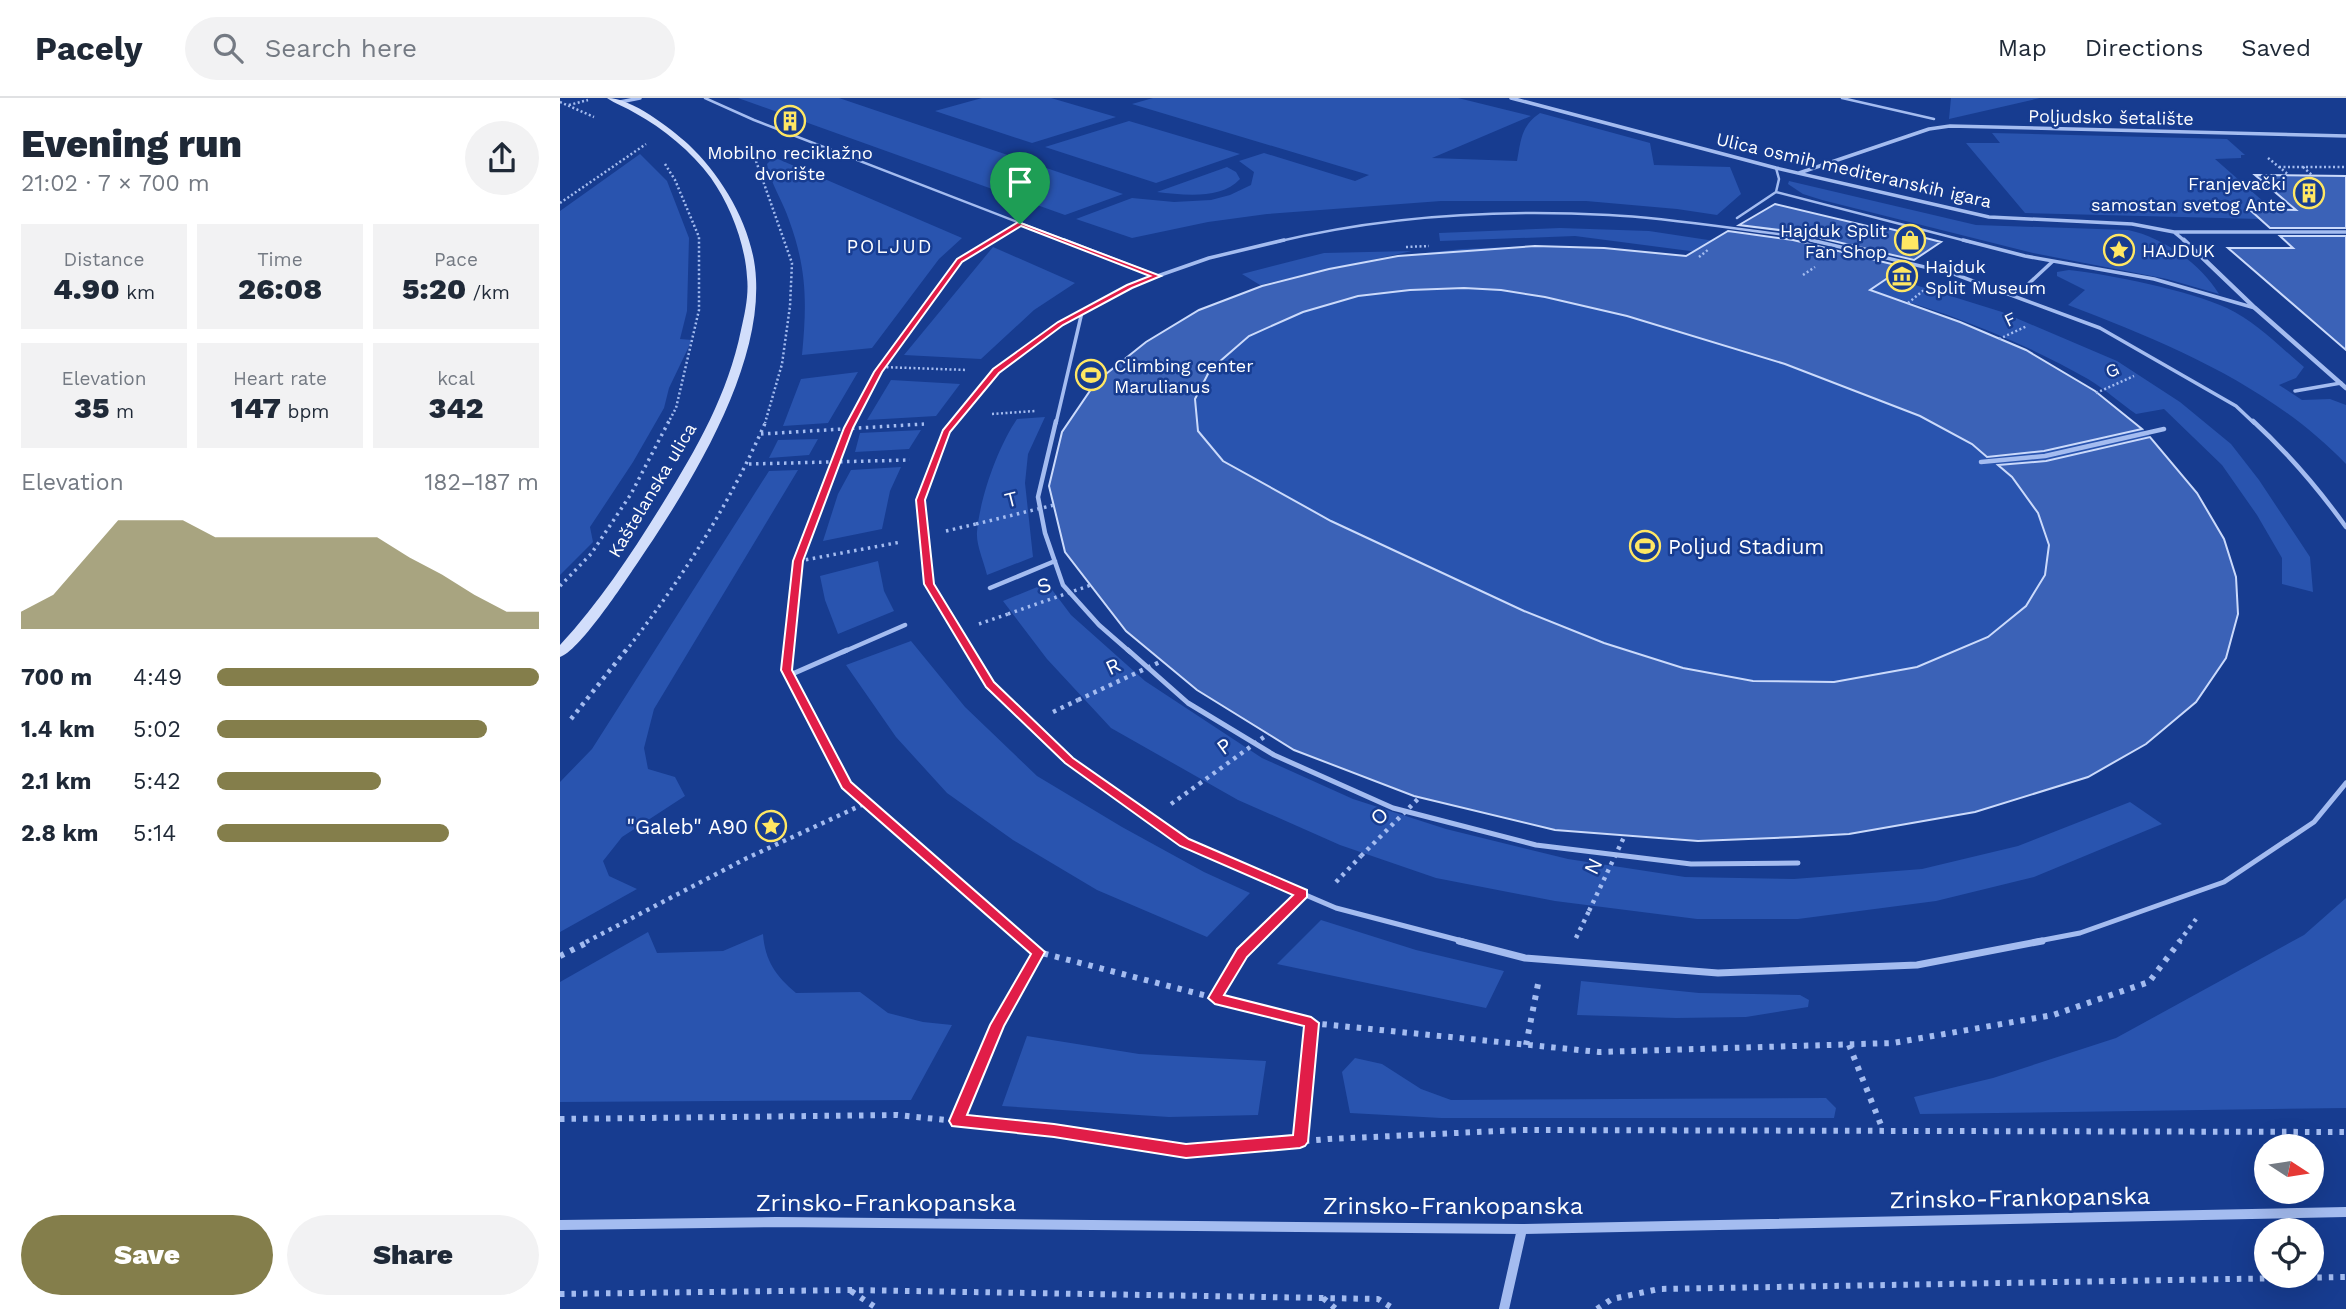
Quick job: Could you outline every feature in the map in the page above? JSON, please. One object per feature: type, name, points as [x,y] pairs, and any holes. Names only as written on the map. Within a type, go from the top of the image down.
[{"type":"main road","name":"Kaštelanska ulica","points":[[560,653],[579,633],[650,534],[696,459],[729,392],[745,332],[752,279],[742,229],[723,187],[709,169],[664,126],[615,100]]},
{"type":"street","points":[[615,100],[640,98]]},
{"type":"street","name":"Ulica osmih mediteranskih igara","points":[[1511,98],[1799,173],[1989,217],[2132,224],[2174,232],[2346,388]]},
{"type":"street","name":"Poljudsko šetalište","points":[[1799,173],[1929,128],[1950,126],[2346,136]]},
{"type":"street","points":[[2174,232],[2346,232]]},
{"type":"street","name":"Zrinsko-Frankopanska","points":[[560,1225],[776,1222],[1522,1229],[2346,1212]]},
{"type":"street","points":[[1503,1309],[1522,1229]]},
{"type":"lane","points":[[705,98],[754,120],[1157,276]]},
{"type":"lane","points":[[1842,98],[1934,118],[1929,128]]},
{"type":"lane","points":[[1737,218],[1776,192],[1779,179],[1776,167]]},
{"type":"lane","points":[[1776,192],[2052,262],[2154,279],[2255,308]]},
{"type":"lane","points":[[2346,527],[2324,495],[2280,446],[2236,406],[2100,328],[1954,274],[1794,236],[1611,215],[1529,213],[1445,216],[1369,224],[1288,239],[1209,258],[1129,286],[1061,324],[996,371],[946,432],[921,500],[929,584],[990,684],[1069,760],[1184,842],[1336,908],[1525,958],[1718,973],[1917,965],[2080,933],[2224,882],[2314,822],[2346,783]]},
{"type":"lane","points":[[2025,287],[2052,262]]},
{"type":"lane","points":[[1082,312],[1038,497],[1045,533],[1063,585],[1099,625],[1188,703],[1274,755],[1393,808],[1536,845],[1691,864],[1798,863]]},
{"type":"lane","points":[[2295,391],[2340,383]]},
{"type":"lane","points":[[1981,462],[2045,456],[2164,429]]},
{"type":"lane","points":[[990,589],[1055,561]]},
{"type":"lane","points":[[790,675],[905,625]]},
{"type":"path","points":[[568,105],[596,98]]},
{"type":"path","points":[[560,203],[648,143]]},
{"type":"path","points":[[560,586],[591,554],[631,494],[676,408],[699,310],[699,237],[676,180],[660,157]]},
{"type":"path","points":[[2279,167],[2346,167]]},
{"type":"path","points":[[2302,167],[2313,176]]},
{"type":"path","points":[[1020,224],[960,261],[881,367],[849,428],[798,561],[787,670],[846,785],[1038,952],[1311,1023],[1599,1052],[1893,1043],[2053,1016],[2149,982],[2224,882]]},
{"type":"path","points":[[1429,242],[1431,252]]},
{"type":"path","points":[[1908,303],[1927,288]]},
{"type":"path","name":"F","points":[[1999,339],[2031,324]]},
{"type":"path","points":[[881,367],[996,371]]},
{"type":"path","name":"G","points":[[2096,393],[2139,374]]},
{"type":"path","points":[[761,434],[954,422]]},
{"type":"path","points":[[749,464],[936,459]]},
{"type":"path","name":"T","points":[[976,524],[1054,505]]},
{"type":"path","points":[[798,561],[925,538]]},
{"type":"path","name":"S","points":[[1008,614],[1091,586]]},
{"type":"path","name":"R","points":[[1078,700],[1162,661]]},
{"type":"path","name":"P","points":[[1150,819],[1268,734]]},
{"type":"path","name":"O","points":[[1319,900],[1419,798]]},
{"type":"path","points":[[560,956],[745,859],[866,803]]},
{"type":"path","name":"N","points":[[1589,911],[1625,835]]},
{"type":"path","points":[[1215,998],[1242,953],[1302,893]]},
{"type":"path","points":[[957,1121],[998,1025],[1038,952]]},
{"type":"path","points":[[1526,1045],[1531,1014]]},
{"type":"path","points":[[1300,1142],[1311,1023]]},
{"type":"path","points":[[1849,1045],[1884,1130]]},
{"type":"path","points":[[560,1119],[897,1115],[1054,1130],[1186,1151],[1520,1130],[2346,1132]]},
{"type":"path","points":[[1597,1309],[1612,1299],[1659,1289],[2346,1277]]},
{"type":"path","points":[[560,1294],[850,1290],[1323,1298],[1378,1299],[1394,1309]]},
{"type":"path","points":[[850,1290],[878,1309]]},
{"type":"path","points":[[1323,1298],[1336,1309]]},
{"type":"shaded area","points":[[738,98],[839,98],[1123,194],[1065,215]]},
{"type":"shaded area","points":[[982,98],[1051,98],[1116,117],[1032,143],[935,111]]},
{"type":"shaded area","points":[[1153,98],[1458,98],[1531,116],[1432,158],[1517,161],[1525,128],[1540,113],[1650,143],[1654,165],[1730,167],[1741,194],[1717,215],[1586,201],[1441,201],[1267,214],[1208,222],[1132,238],[1076,219],[1132,198],[1174,202],[1211,200],[1230,195],[1251,185],[1254,172],[1239,161],[1264,153],[1355,181],[1369,175],[1132,104]]},
{"type":"shaded area","points":[[1951,98],[2040,98],[1949,119]]},
{"type":"shaded area","points":[[1129,121],[1240,154],[1156,183],[1045,147]]},
{"type":"shaded area","points":[[1992,133],[2227,139],[2245,155],[2241,155],[2241,158],[2215,159],[2273,210],[2250,209],[2261,219],[2025,213],[1966,143],[2000,143]]},
{"type":"shaded area","points":[[640,154],[667,181],[689,238],[687,311],[680,339],[692,340],[669,388],[664,408],[633,462],[590,527],[593,542],[560,575],[560,211]]},
{"type":"shaded area","points":[[778,159],[962,238],[939,259],[872,348],[802,355],[805,302],[799,254],[767,164]]},
{"type":"shaded area","points":[[1227,167],[1236,172],[1240,179],[1223,190],[1201,194],[1157,192]]},
{"type":"shaded area","points":[[1789,181],[1976,225],[2128,230],[2141,233],[2167,245],[2191,262],[2219,294],[2167,279],[2033,253],[1822,200],[1803,194],[1788,184]]},
{"type":"shaded area","name":"Poljud Stadium","points":[[1560,228],[1649,231],[1728,243],[1896,279],[2002,312],[2117,361],[2180,402],[2231,444],[2259,480],[2310,557],[2313,592],[2282,584],[2282,558],[2257,515],[2222,465],[2164,409],[2136,414],[2088,379],[2004,337],[1945,314],[1855,287],[1960,322],[2095,391],[2146,432],[2197,493],[2224,539],[2236,577],[2238,614],[2226,658],[2196,702],[2146,744],[2088,777],[1975,812],[1849,834],[1796,837],[1555,830],[1414,796],[1294,750],[1197,690],[1126,631],[1065,552],[1049,486],[1062,432],[1096,382],[1146,342],[1199,310],[1329,269],[1398,256],[1462,249],[1535,246],[1604,248],[1767,267],[1713,254],[1575,236],[1440,241],[1439,233]]},
{"type":"shaded area","points":[[993,247],[1075,283],[1034,310],[981,359],[904,355]]},
{"type":"shaded area","points":[[1412,251],[1260,285],[1242,274],[1324,253]]},
{"type":"shaded area","points":[[2069,270],[2171,289],[2211,301],[2247,320],[2304,367],[2296,378],[2279,385],[2302,400],[2330,399],[2346,405],[2346,464],[2317,436],[2251,389],[2180,351],[2068,305],[2085,290],[2057,276],[2057,272]]},
{"type":"shaded area","points":[[858,372],[828,423],[783,426],[801,379]]},
{"type":"shaded area","points":[[891,380],[960,384],[936,416],[867,420]]},
{"type":"shaded area","points":[[1045,417],[1028,454],[1025,483],[1033,557],[987,575],[977,532],[991,473],[1017,419]]},
{"type":"shaded area","points":[[921,430],[909,449],[855,452],[860,433]]},
{"type":"shaded area","points":[[818,439],[809,455],[769,458],[778,440]]},
{"type":"shaded area","points":[[901,467],[890,491],[882,529],[823,541],[838,494],[851,470]]},
{"type":"shaded area","points":[[798,470],[654,709],[644,748],[648,769],[675,777],[685,796],[622,837],[603,861],[609,876],[637,889],[560,932],[560,782],[592,749],[769,471]]},
{"type":"shaded area","points":[[878,561],[884,591],[894,611],[838,634],[825,600],[820,576]]},
{"type":"shaded area","points":[[1047,583],[1071,615],[1145,681],[1262,758],[1353,799],[1446,829],[1568,859],[1685,877],[1794,879],[1922,869],[2018,846],[2130,802],[2162,824],[2034,877],[1936,901],[1798,919],[1697,919],[1555,901],[1436,878],[1340,845],[1238,800],[1111,728],[1047,659],[1003,601]]},
{"type":"shaded area","points":[[911,641],[965,707],[1037,776],[1122,827],[1204,872],[1250,893],[1207,937],[1097,890],[1013,840],[947,793],[896,737],[846,665]]},
{"type":"shaded area","points":[[2346,898],[2346,1108],[1920,1114],[1914,1097],[1993,1078],[2116,1038],[2304,935]]},
{"type":"shaded area","points":[[1321,920],[1416,950],[1504,971],[1486,1008],[1277,964]]},
{"type":"shaded area","points":[[648,932],[657,953],[723,951],[763,934],[766,952],[773,967],[796,993],[860,992],[888,1013],[923,1022],[952,1025],[911,1100],[560,1102],[560,982]]},
{"type":"shaded area","points":[[1581,981],[1699,993],[1800,995],[1809,1000],[1808,1007],[1746,1017],[1577,1015]]},
{"type":"shaded area","points":[[1027,1036],[1139,1054],[1266,1061],[1258,1115],[1169,1117],[1002,1106]]},
{"type":"shaded area","points":[[1355,1058],[1382,1064],[1421,1089],[1451,1100],[1826,1098],[1836,1108],[1834,1118],[1441,1118],[1350,1113],[1342,1072]]},
{"type":"building","points":[[2255,175],[2346,176],[2346,228],[2270,228],[2249,209],[2296,210]]},
{"type":"building","points":[[1775,204],[1941,242],[1914,260],[1795,232],[1739,225]]},
{"type":"building","points":[[1728,231],[1793,240],[1904,267],[1870,290],[1960,322],[2026,350],[2095,391],[2142,429],[2044,451],[1987,457],[1972,444],[1920,416],[1785,364],[1627,316],[1545,297],[1464,288],[1358,296],[1303,312],[1249,336],[1210,370],[1195,399],[1198,431],[1223,461],[1331,521],[1524,611],[1604,643],[1683,668],[1753,681],[1834,682],[1917,667],[1988,637],[2026,606],[2045,575],[2049,545],[2038,513],[2012,477],[1998,465],[2046,461],[2150,437],[2197,493],[2224,539],[2236,577],[2238,614],[2226,658],[2196,702],[2146,744],[2088,777],[1975,812],[1849,834],[1796,837],[1698,841],[1555,830],[1414,796],[1294,750],[1197,690],[1126,631],[1065,552],[1049,486],[1062,432],[1096,382],[1146,342],[1199,310],[1262,286],[1329,269],[1398,256],[1535,246],[1604,248],[1686,256]]},
{"type":"building","points":[[2280,236],[2346,236],[2346,350],[2228,248],[2293,248]]},
{"type":"place","name":"Mobilno reciklažno dvorište","points":[[790,121]]},
{"type":"place","name":"Franjevački samostan svetog Ante","points":[[2309,193]]},
{"type":"place","name":"Hajduk Split Fan Shop","points":[[1910,240]]},
{"type":"place","name":"HAJDUK","points":[[2119,250]]},
{"type":"place","name":"Hajduk Split Museum","points":[[1902,276]]},
{"type":"place","name":"Climbing center Marulianus","points":[[1091,375]]},
{"type":"place","name":"Poljud Stadium","points":[[1645,546]]},
{"type":"place","name":"\"Galeb\" A90","points":[[771,826]]},
{"type":"district","name":"POLJUD","points":[[890,246]]},
{"type":"route","points":[[1020,224],[1157,276],[1129,286],[1061,324],[996,371],[946,432],[921,500],[929,584],[990,684],[1069,760],[1184,842],[1302,893],[1242,953],[1215,998],[1311,1023],[1300,1142],[1186,1151],[1054,1130],[957,1121],[998,1025],[1038,952],[846,785],[787,670],[798,561],[849,428],[878,372],[960,261],[1020,224]]}]
